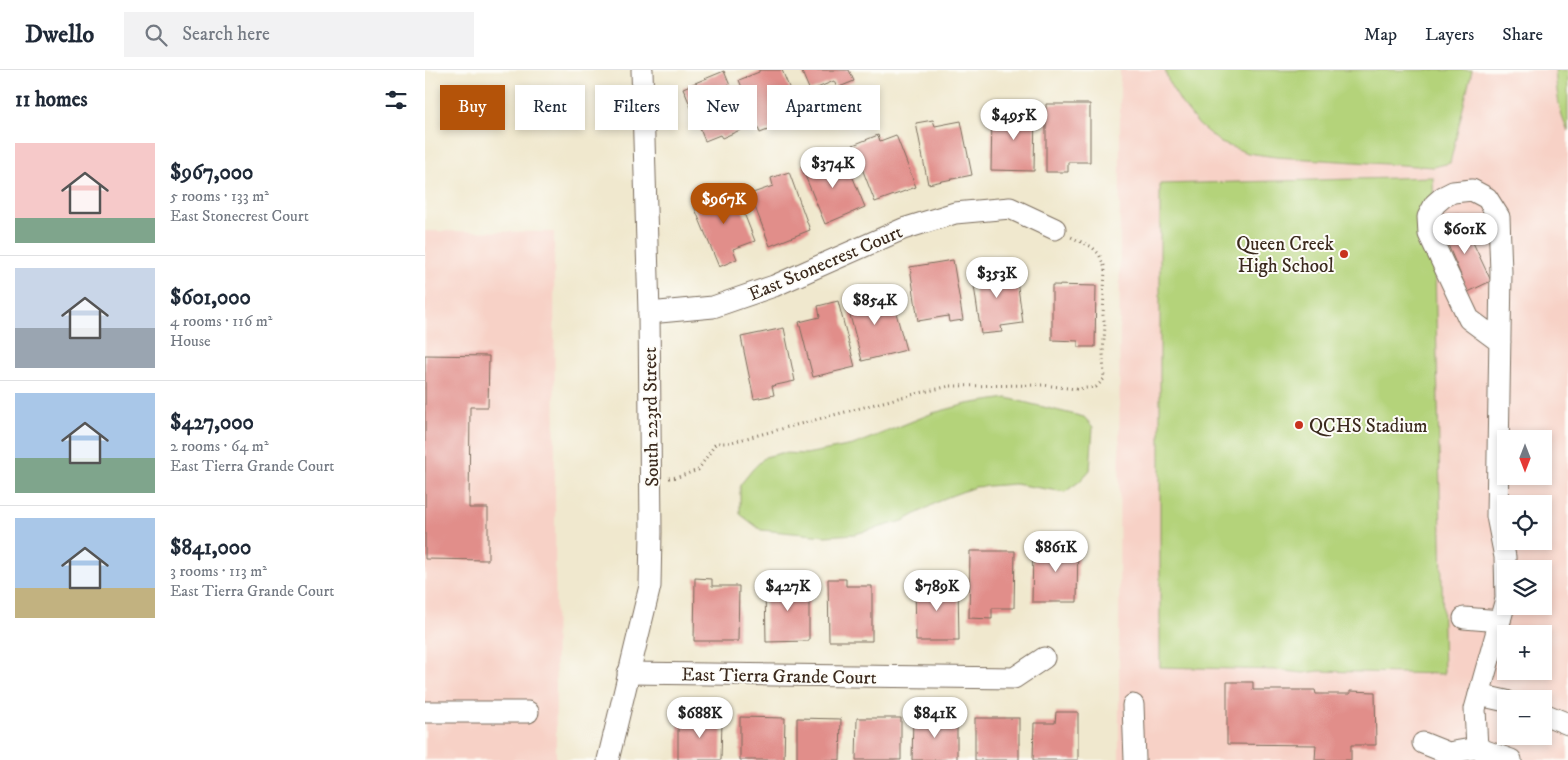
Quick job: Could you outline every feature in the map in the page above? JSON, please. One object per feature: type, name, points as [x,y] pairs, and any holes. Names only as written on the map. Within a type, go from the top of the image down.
[{"type":"street","name":"South 223rd Street","points":[[608,760],[650,586],[649,313],[642,70]]},
{"type":"street","points":[[1477,748],[1475,709],[1506,599],[1505,557],[1497,516],[1500,342],[1501,272],[1499,217],[1487,198],[1472,190],[1453,192],[1435,204],[1428,217],[1429,234],[1469,319],[1500,342]]},
{"type":"street","name":"East Stonecrest Court","points":[[649,313],[713,307],[774,286],[903,229],[955,213],[1009,208],[1055,229]]},
{"type":"street","points":[[1463,618],[1500,621]]},
{"type":"street","name":"East Tierra Grande Court","points":[[628,672],[1014,678],[1043,658]]},
{"type":"street","points":[[1479,695],[1497,699]]},
{"type":"street","points":[[1133,705],[1135,760]]},
{"type":"street","points":[[425,712],[528,712]]},
{"type":"street","points":[[1552,717],[1568,724]]},
{"type":"street","points":[[1423,743],[1449,756],[1477,748],[1511,760]]},
{"type":"path","points":[[651,481],[678,477],[698,470],[716,443],[728,443],[950,386],[1043,385],[1075,389],[1096,387],[1104,379],[1103,352],[1105,326],[1103,315],[1105,268],[1099,254],[1091,247],[1055,229]]},
{"type":"shaded area","name":"Queen Creek High School","points":[[1120,70],[1568,70],[1568,760],[1119,760]]},
{"type":"shaded area","points":[[425,231],[554,232],[556,760],[425,760]]},
{"type":"green space","points":[[1165,70],[1472,70],[1450,163],[1433,167],[1276,157],[1248,153],[1221,143],[1199,125],[1182,104],[1169,83]]},
{"type":"green space","points":[[1555,70],[1568,70],[1568,131],[1560,109]]},
{"type":"green space","name":"QCHS Stadium","points":[[1433,177],[1444,674],[1319,671],[1303,673],[1277,670],[1160,667],[1160,184]]},
{"type":"green space","points":[[1007,398],[1084,417],[1093,427],[1090,470],[1080,481],[1065,492],[1015,484],[975,487],[945,498],[903,521],[855,534],[825,536],[761,530],[740,514],[740,485],[765,457],[781,453],[806,454],[853,445],[933,413],[967,404]]},
{"type":"building","points":[[759,70],[782,70],[788,85],[767,85],[768,130],[760,133],[757,125],[757,85],[741,85],[739,80],[759,72]]},
{"type":"building","points":[[801,70],[849,70],[854,81],[844,85],[836,85],[834,81],[824,85],[807,85]]},
{"type":"building","points":[[724,71],[730,85],[690,85]]},
{"type":"building","points":[[688,86],[688,100],[683,88]]},
{"type":"building","points":[[1046,104],[1090,104],[1090,162],[1068,162],[1068,172],[1046,172]]},
{"type":"building","points":[[1018,108],[1035,108],[1034,171],[991,170],[992,115],[1018,115]]},
{"type":"building","points":[[933,120],[935,126],[961,121],[972,175],[928,184],[916,123]]},
{"type":"building","points":[[700,130],[740,130],[722,138],[720,135],[705,141]]},
{"type":"building","points":[[878,135],[880,141],[896,135],[916,187],[875,202],[853,145]]},
{"type":"building","points":[[844,156],[865,207],[825,224],[801,166],[818,159],[821,165]]},
{"type":"building","points":[[789,172],[810,230],[770,246],[750,194],[773,186],[771,178]]},
{"type":"building","points":[[734,188],[755,241],[733,249],[737,259],[719,267],[693,204]]},
{"type":"building","points":[[1461,217],[1491,281],[1468,292],[1440,226]]},
{"type":"building","points":[[953,260],[963,320],[949,322],[948,316],[918,321],[910,267]]},
{"type":"building","points":[[1015,266],[1023,323],[1001,326],[1002,332],[981,334],[972,272]]},
{"type":"building","points":[[1052,285],[1096,286],[1095,347],[1078,347],[1078,341],[1052,340]]},
{"type":"building","points":[[865,291],[867,301],[891,294],[906,350],[862,361],[845,296]]},
{"type":"building","points":[[838,301],[855,367],[813,377],[799,322],[820,317],[818,306]]},
{"type":"building","points":[[784,328],[795,381],[772,386],[774,395],[754,399],[741,337]]},
{"type":"building","points":[[425,355],[489,356],[488,407],[470,407],[469,508],[488,508],[488,560],[425,559]]},
{"type":"building","points":[[1061,540],[1078,540],[1077,602],[1032,602],[1033,546],[1061,547]]},
{"type":"building","points":[[970,551],[1015,551],[1014,608],[992,608],[992,619],[969,618]]},
{"type":"building","points":[[695,578],[712,579],[712,586],[739,586],[738,641],[694,641]]},
{"type":"building","points":[[792,579],[809,579],[809,641],[766,642],[765,586],[792,586]]},
{"type":"building","points":[[828,579],[846,579],[846,586],[872,586],[872,641],[829,641]]},
{"type":"building","points":[[915,582],[958,582],[959,641],[916,641]]},
{"type":"building","points":[[1227,682],[1253,682],[1253,690],[1315,690],[1316,694],[1350,694],[1350,691],[1375,692],[1376,745],[1351,745],[1351,760],[1315,760],[1316,745],[1227,744]]},
{"type":"building","points":[[1056,712],[1078,712],[1078,760],[1033,760],[1034,723],[1055,723]]},
{"type":"building","points":[[740,717],[785,718],[784,760],[740,760]]},
{"type":"building","points":[[678,718],[722,719],[721,760],[678,760]]},
{"type":"building","points":[[797,718],[841,719],[840,760],[797,760]]},
{"type":"building","points":[[857,718],[901,718],[901,760],[856,760]]},
{"type":"building","points":[[913,718],[957,718],[957,760],[912,760]]},
{"type":"building","points":[[975,718],[1019,718],[1019,760],[975,760]]},
{"type":"place","name":"Queen Creek High School","points":[[1344,254]]},
{"type":"place","name":"QCHS Stadium","points":[[1299,425]]}]
